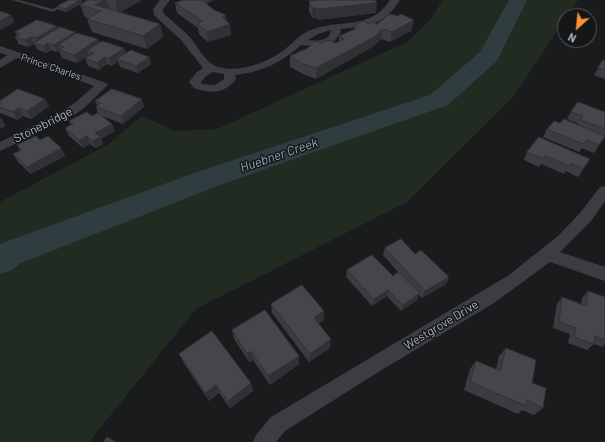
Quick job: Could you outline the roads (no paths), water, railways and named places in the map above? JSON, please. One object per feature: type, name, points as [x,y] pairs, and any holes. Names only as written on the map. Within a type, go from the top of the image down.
[{"type":"street","points":[[165,0],[158,9],[159,15],[179,32],[207,66],[229,72],[242,71],[269,63],[287,53],[299,42],[328,42],[333,40],[336,31],[334,28],[379,18],[395,0]]},
{"type":"street","name":"Prince Charles","points":[[0,49],[102,85]]},
{"type":"street","points":[[0,64],[16,54]]},
{"type":"street","points":[[212,68],[197,77],[195,82],[198,86],[212,90],[220,88],[230,79],[229,72]]},
{"type":"street","name":"Stonebridge","points":[[0,147],[67,114],[80,105],[102,85]]},
{"type":"street","name":"Westgrove Drive","points":[[263,442],[278,424],[404,347],[460,316],[549,255],[590,213],[605,191]]},
{"type":"street","points":[[549,255],[605,274]]},
{"type":"lane","points":[[14,0],[53,11],[73,0]]},
{"type":"waterway","name":"Huebner Creek","points":[[0,260],[9,254],[210,178],[439,100],[489,56],[518,0]]}]
